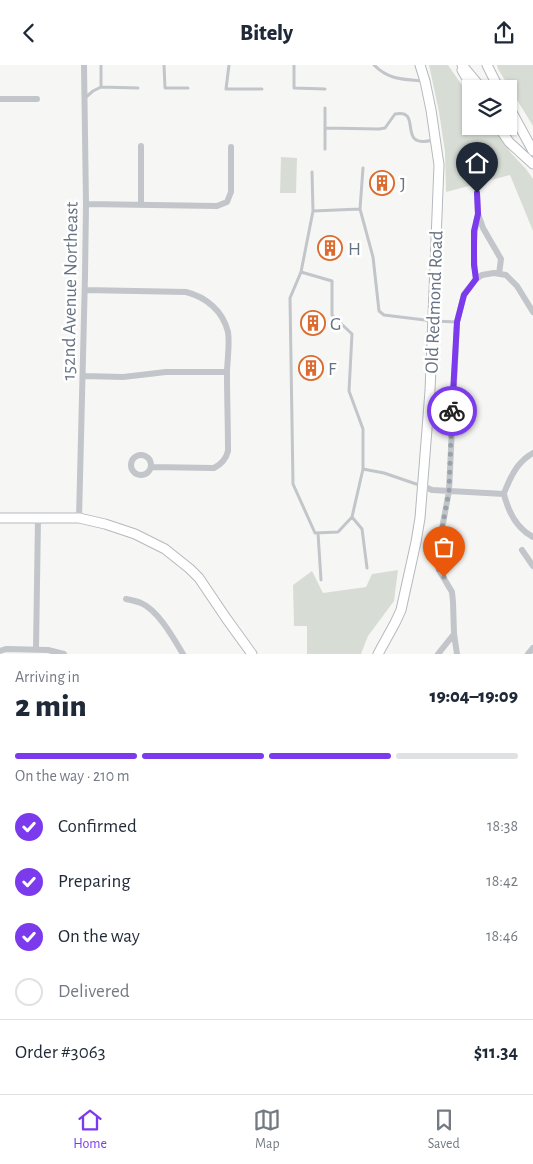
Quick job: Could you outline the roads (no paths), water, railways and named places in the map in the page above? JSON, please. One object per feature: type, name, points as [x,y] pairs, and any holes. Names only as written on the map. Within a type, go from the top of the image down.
[{"type":"main road","name":"Old Redmond Road","points":[[378,654],[395,623],[403,602],[416,542],[423,486],[430,391],[439,165],[425,81],[420,65]]},
{"type":"main road","points":[[461,65],[468,80]]},
{"type":"main road","points":[[461,65],[474,80]]},
{"type":"main road","points":[[487,65],[494,80]]},
{"type":"main road","points":[[517,122],[533,151]]},
{"type":"main road","points":[[504,135],[509,142],[533,164]]},
{"type":"main road","points":[[0,518],[79,518],[105,524],[142,537],[165,549],[190,569],[205,586],[252,654]]},
{"type":"street","name":"152nd Avenue Northeast","points":[[79,518],[86,204],[84,65]]},
{"type":"street","points":[[0,99],[37,99]]},
{"type":"street","points":[[141,145],[141,205]]},
{"type":"street","points":[[86,204],[217,206],[227,202],[231,192],[231,147]]},
{"type":"street","points":[[476,279],[474,231],[478,214],[477,193]]},
{"type":"street","points":[[478,214],[483,228],[501,259],[499,274]]},
{"type":"street","points":[[457,654],[452,592],[436,561],[449,491],[457,322],[464,295],[476,279],[482,275],[494,273],[506,275],[517,286],[533,312]]},
{"type":"street","points":[[85,290],[186,291],[196,294],[214,306],[228,331],[228,451],[226,459],[220,465],[206,469],[152,467]]},
{"type":"street","points":[[83,376],[122,377],[166,372],[227,371]]},
{"type":"street","points":[[533,453],[518,465],[504,494],[509,511],[517,524],[533,537]]},
{"type":"street","points":[[423,486],[432,490],[504,494]]},
{"type":"street","points":[[36,649],[38,518]]},
{"type":"street","points":[[522,550],[533,566]]},
{"type":"street","points":[[126,599],[142,603],[153,611],[183,654]]},
{"type":"street","points":[[438,654],[454,634]]},
{"type":"street","points":[[528,654],[533,648]]},
{"type":"street","points":[[0,651],[6,649],[36,649],[64,654]]},
{"type":"lane","points":[[101,65],[101,87]]},
{"type":"lane","points":[[164,65],[165,88],[188,88]]},
{"type":"lane","points":[[229,65],[226,89],[262,89]]},
{"type":"lane","points":[[294,65],[294,88],[325,89]]},
{"type":"lane","points":[[374,65],[388,76],[398,79],[425,81]]},
{"type":"lane","points":[[85,98],[101,87],[138,88]]},
{"type":"lane","points":[[324,149],[325,108]]},
{"type":"lane","points":[[325,128],[385,128],[394,114],[401,113],[408,118],[410,132],[415,140],[424,142],[436,139]]},
{"type":"lane","points":[[362,168],[360,209],[373,257],[379,311],[384,315],[457,322]]},
{"type":"lane","points":[[312,172],[313,211],[301,272],[290,298],[293,484],[316,533],[318,533],[321,580]]},
{"type":"lane","points":[[313,211],[360,209]]},
{"type":"lane","points":[[301,272],[332,281],[332,315],[352,334],[349,391],[363,429],[363,469],[352,517],[338,532],[318,533]]},
{"type":"lane","points":[[363,469],[384,473],[423,486]]},
{"type":"lane","points":[[352,517],[362,529],[367,568]]},
{"type":"place","name":"J","points":[[382,183]]},
{"type":"place","name":"H","points":[[330,248]]},
{"type":"place","name":"G","points":[[313,323]]},
{"type":"place","name":"F","points":[[311,368]]}]
